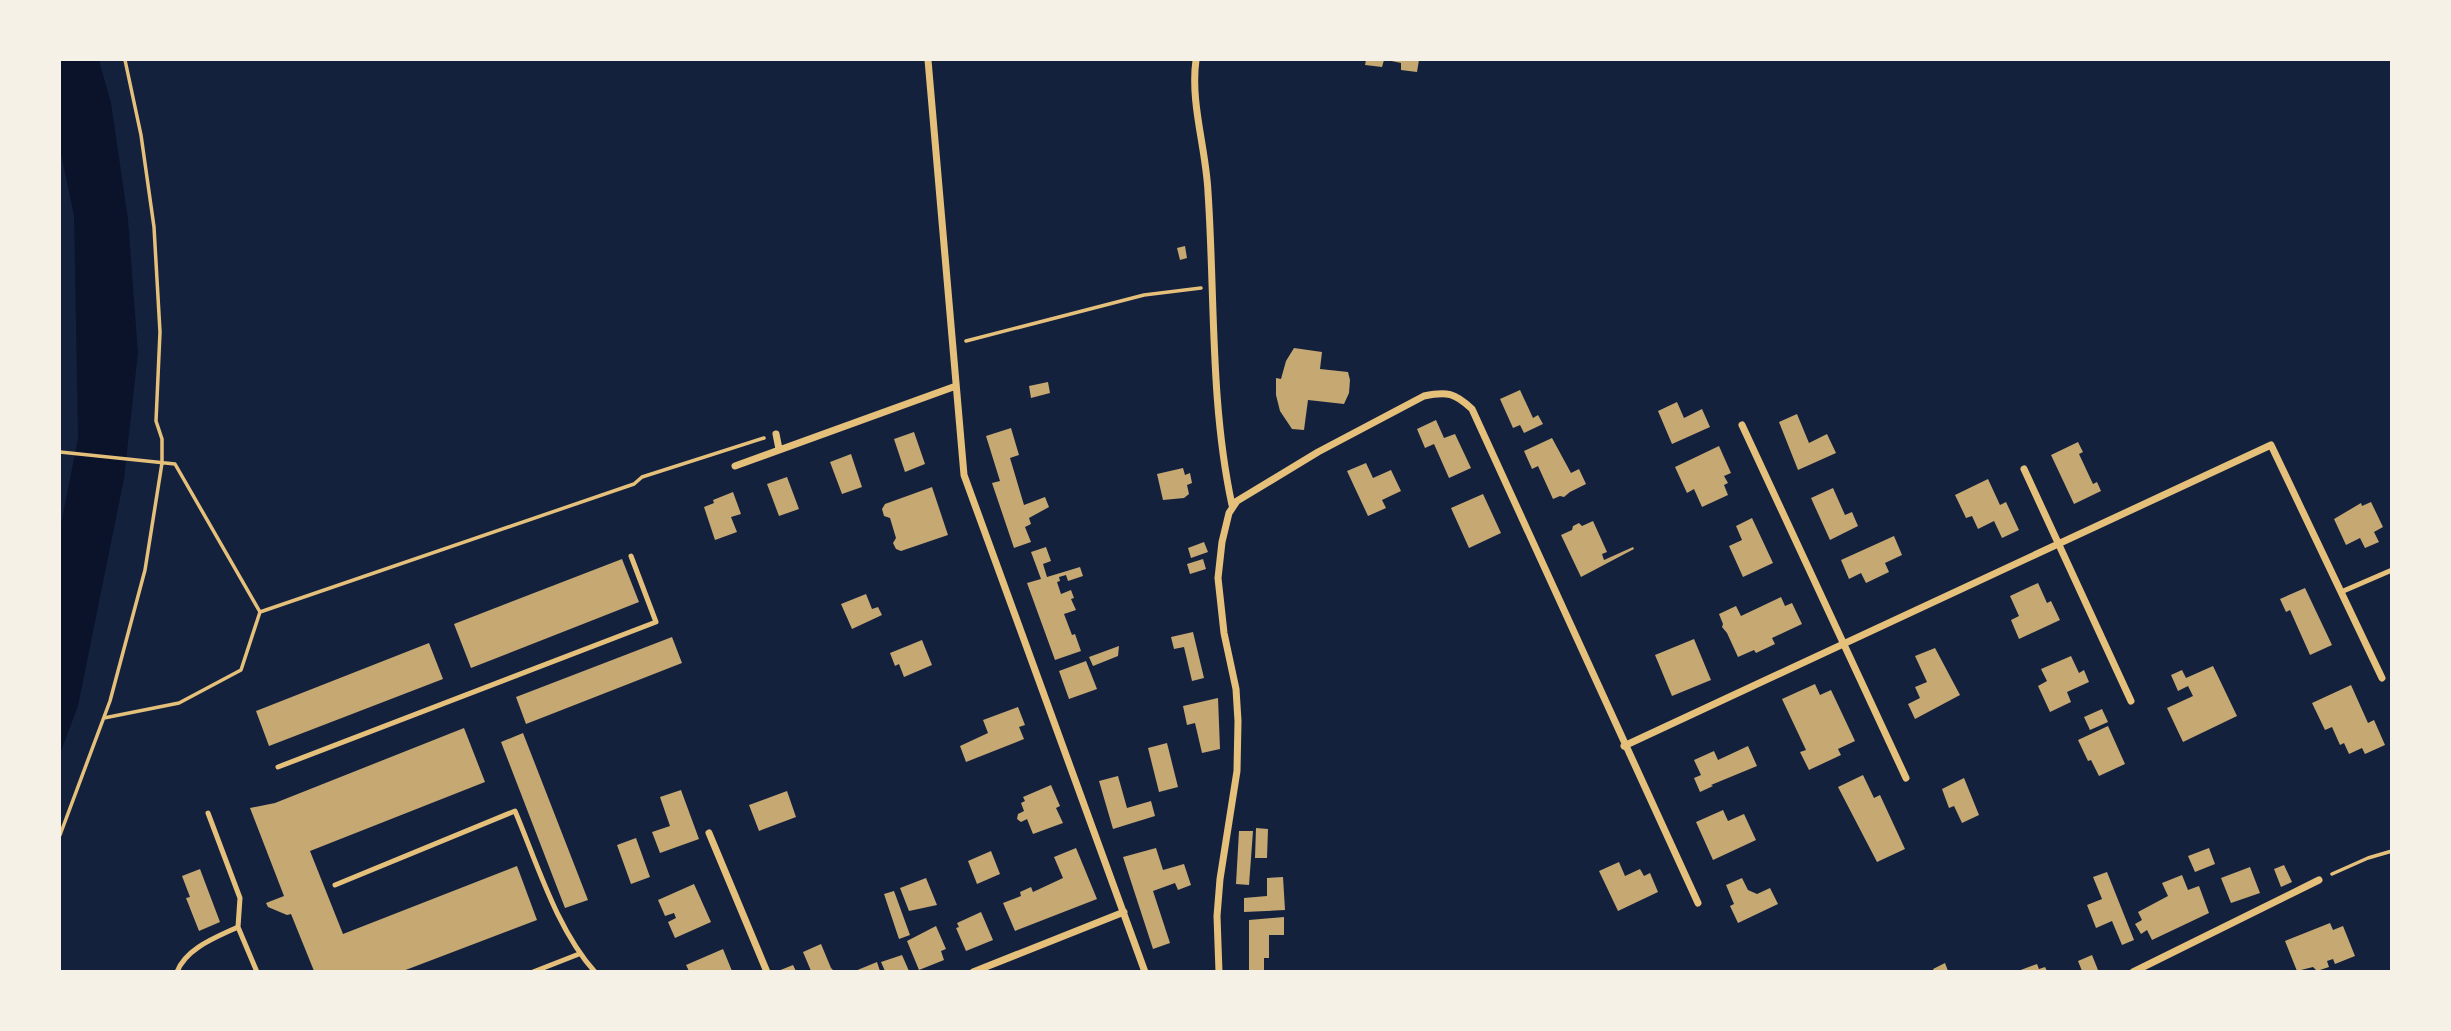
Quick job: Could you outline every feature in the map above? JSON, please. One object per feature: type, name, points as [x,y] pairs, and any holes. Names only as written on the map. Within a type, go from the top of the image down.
[{"type":"street","points":[[928,60],[964,475],[1145,971]]},
{"type":"street","points":[[1196,60],[1194,91],[1208,188],[1216,376],[1223,463],[1232,505],[1222,542],[1218,578],[1224,633],[1236,689],[1238,750],[1233,807],[1220,879],[1217,916],[1219,971]]},
{"type":"street","points":[[735,466],[956,386]]},
{"type":"street","points":[[1232,505],[1318,452],[1424,396],[1441,392],[1459,396],[1472,409],[1624,746],[1698,902]]},
{"type":"street","points":[[1742,425],[1906,778]]},
{"type":"street","points":[[776,434],[779,449]]},
{"type":"street","points":[[1624,746],[2271,445],[2382,678]]},
{"type":"street","points":[[2024,468],[2131,701]]},
{"type":"street","points":[[709,833],[767,971]]},
{"type":"street","points":[[2137,971],[2319,880]]},
{"type":"street","points":[[973,971],[1124,912]]},
{"type":"lane","points":[[278,767],[656,622],[631,556]]},
{"type":"lane","points":[[2341,592],[2392,570]]},
{"type":"lane","points":[[335,885],[515,811],[579,954],[595,971]]},
{"type":"lane","points":[[208,813],[240,898],[238,927],[257,971]]},
{"type":"lane","points":[[177,971],[190,954],[238,927]]},
{"type":"lane","points":[[533,971],[579,954]]},
{"type":"path","points":[[60,835],[103,718],[145,570],[162,463],[162,439],[156,421],[160,332],[154,227],[141,135],[125,60]]},
{"type":"path","points":[[952,344],[1144,295],[1213,288]]},
{"type":"path","points":[[260,612],[634,484],[642,477],[776,434]]},
{"type":"path","points":[[60,452],[175,464],[260,612],[241,670],[179,703],[103,718]]},
{"type":"path","points":[[2319,880],[2368,858],[2392,851]]},
{"type":"water","points":[[60,60],[99,60],[111,103],[128,219],[138,353],[124,479],[78,706],[60,754],[60,529],[78,438],[74,216],[60,149]]},
{"type":"building","points":[[1366,60],[1384,60],[1382,67],[1365,65]]},
{"type":"building","points":[[1387,60],[1419,60],[1417,72],[1401,70],[1401,63]]},
{"type":"building","points":[[1185,246],[1187,258],[1180,260],[1177,248]]},
{"type":"building","points":[[1294,348],[1322,352],[1320,369],[1348,372],[1350,380],[1349,393],[1344,404],[1308,400],[1304,430],[1292,429],[1280,411],[1276,395],[1276,378],[1281,379],[1286,361]]},
{"type":"building","points":[[1048,382],[1050,393],[1031,398],[1029,386]]},
{"type":"building","points":[[1520,390],[1533,418],[1538,415],[1543,424],[1524,433],[1520,425],[1513,428],[1500,399]]},
{"type":"building","points":[[1677,402],[1684,418],[1702,409],[1710,427],[1672,444],[1658,411]]},
{"type":"building","points":[[1797,414],[1809,443],[1827,434],[1836,453],[1798,470],[1779,422]]},
{"type":"building","points":[[1436,420],[1444,438],[1455,434],[1471,468],[1449,478],[1434,444],[1425,448],[1417,429]]},
{"type":"building","points":[[1011,428],[1019,455],[1010,458],[1024,505],[1045,497],[1049,507],[1029,518],[1031,524],[1025,527],[1031,542],[1014,548],[992,483],[1000,481],[986,436]]},
{"type":"building","points":[[914,432],[925,464],[905,472],[894,439]]},
{"type":"building","points":[[1552,438],[1571,473],[1579,469],[1586,484],[1564,497],[1553,499],[1538,466],[1532,469],[1524,451]]},
{"type":"building","points":[[2078,442],[2083,452],[2079,454],[2093,484],[2097,482],[2101,491],[2074,504],[2051,455]]},
{"type":"building","points":[[1719,446],[1731,473],[1724,476],[1728,483],[1724,485],[1728,495],[1702,507],[1694,489],[1687,493],[1675,467]]},
{"type":"building","points":[[851,454],[862,487],[842,494],[830,462]]},
{"type":"building","points":[[1366,463],[1373,478],[1391,470],[1401,491],[1382,500],[1386,508],[1368,516],[1347,471]]},
{"type":"building","points":[[1183,468],[1185,475],[1190,473],[1192,483],[1187,485],[1189,494],[1184,498],[1163,500],[1157,474]]},
{"type":"building","points":[[787,477],[799,509],[779,516],[767,484]]},
{"type":"building","points":[[1988,479],[2000,505],[2006,502],[2019,530],[2002,538],[1994,521],[1978,529],[1972,516],[1966,518],[1955,495]]},
{"type":"building","points":[[932,487],[948,535],[901,551],[896,549],[890,518],[884,516],[882,509],[885,504]]},
{"type":"building","points":[[1833,488],[1845,515],[1852,512],[1858,526],[1830,540],[1811,498]]},
{"type":"building","points":[[733,492],[741,514],[731,517],[737,532],[715,540],[704,507]]},
{"type":"building","points":[[1483,494],[1501,533],[1469,548],[1451,508]]},
{"type":"building","points":[[2371,502],[2383,527],[2374,532],[2379,542],[2365,548],[2360,538],[2346,545],[2334,519],[2361,503],[2362,506]]},
{"type":"building","points":[[1752,518],[1773,563],[1743,577],[1729,546],[1742,540],[1736,526]]},
{"type":"building","points":[[1593,521],[1607,552],[1602,554],[1604,560],[1633,547],[1634,549],[1581,577],[1561,535],[1579,523],[1582,526]]},
{"type":"building","points":[[1894,536],[1902,555],[1885,563],[1889,572],[1866,583],[1861,573],[1849,579],[1841,560]]},
{"type":"building","points":[[1204,542],[1208,552],[1191,558],[1188,548]]},
{"type":"building","points":[[1046,547],[1051,561],[1043,564],[1047,577],[1080,567],[1083,576],[1068,581],[1066,575],[1059,577],[1060,581],[1057,582],[1061,594],[1071,590],[1074,598],[1071,599],[1076,610],[1064,614],[1081,651],[1055,660],[1027,583],[1041,579],[1031,552]]},
{"type":"building","points":[[622,559],[639,602],[471,668],[454,624]]},
{"type":"building","points":[[1203,559],[1206,569],[1190,574],[1187,564]]},
{"type":"building","points":[[2038,583],[2047,603],[2051,601],[2060,620],[2019,639],[2011,620],[2019,616],[2010,596]]},
{"type":"building","points":[[2305,588],[2332,645],[2310,655],[2290,610],[2286,612],[2280,599]]},
{"type":"building","points":[[866,594],[872,609],[878,607],[882,615],[852,629],[841,604]]},
{"type":"building","points":[[1781,597],[1785,606],[1792,603],[1802,624],[1772,638],[1775,644],[1756,653],[1754,650],[1738,657],[1722,627],[1719,614],[1736,606],[1741,616]]},
{"type":"building","points":[[1193,632],[1204,678],[1192,681],[1184,647],[1174,649],[1171,637]]},
{"type":"building","points":[[672,637],[682,663],[526,724],[516,697]]},
{"type":"building","points":[[1694,639],[1711,680],[1672,696],[1655,655]]},
{"type":"building","points":[[922,640],[932,665],[904,677],[899,664],[895,666],[890,653]]},
{"type":"building","points":[[429,643],[443,679],[269,746],[256,711]]},
{"type":"building","points":[[1119,646],[1118,656],[1093,666],[1089,657]]},
{"type":"building","points":[[1935,648],[1960,695],[1915,719],[1908,704],[1920,698],[1915,687],[1927,682],[1915,656]]},
{"type":"building","points":[[2071,656],[2079,673],[2084,670],[2089,682],[2067,692],[2071,702],[2050,712],[2038,686],[2047,681],[2041,669]]},
{"type":"building","points":[[1086,661],[1097,689],[1069,699],[1059,671]]},
{"type":"building","points":[[2213,666],[2237,716],[2183,742],[2167,708],[2193,696],[2188,686],[2178,691],[2171,675],[2182,670],[2186,678]]},
{"type":"building","points":[[1815,684],[1820,695],[1831,690],[1855,741],[1838,749],[1841,755],[1809,770],[1800,752],[1806,750],[1782,699]]},
{"type":"building","points":[[2351,685],[2368,723],[2374,720],[2385,745],[2365,754],[2362,748],[2349,754],[2344,743],[2340,745],[2332,727],[2325,730],[2312,703]]},
{"type":"building","points":[[1218,698],[1220,749],[1202,753],[1195,723],[1187,725],[1183,706]]},
{"type":"building","points":[[1018,707],[1025,725],[1019,727],[1024,739],[966,762],[960,746],[988,733],[983,720]]},
{"type":"building","points":[[2102,709],[2108,722],[2090,730],[2084,717]]},
{"type":"building","points":[[2108,726],[2125,764],[2099,776],[2078,740]]},
{"type":"building","points":[[464,728],[485,782],[310,851],[343,934],[517,866],[537,920],[403,971],[314,971],[291,914],[287,915],[268,907],[266,903],[284,896],[250,808],[275,803]]},
{"type":"building","points":[[523,733],[588,900],[565,908],[501,742]]},
{"type":"building","points":[[1167,743],[1178,787],[1159,792],[1148,748]]},
{"type":"building","points":[[1748,746],[1757,766],[1700,792],[1694,778],[1701,775],[1694,760],[1714,751],[1718,760]]},
{"type":"building","points":[[1863,775],[1874,798],[1880,795],[1905,849],[1877,862],[1838,787]]},
{"type":"building","points":[[1118,776],[1127,808],[1151,801],[1155,816],[1113,829],[1099,781]]},
{"type":"building","points":[[1964,778],[1979,815],[1962,823],[1954,806],[1949,808],[1942,789]]},
{"type":"building","points":[[1051,785],[1060,806],[1056,808],[1063,823],[1033,834],[1027,819],[1021,822],[1017,819],[1018,814],[1024,811],[1021,803],[1025,801],[1023,797]]},
{"type":"building","points":[[681,790],[699,839],[660,853],[652,832],[670,826],[660,797]]},
{"type":"building","points":[[787,791],[796,817],[759,831],[749,805]]},
{"type":"building","points":[[1723,810],[1728,821],[1744,814],[1756,840],[1713,860],[1696,822]]},
{"type":"building","points":[[1256,828],[1268,829],[1267,858],[1255,858]]},
{"type":"building","points":[[1239,831],[1253,831],[1249,885],[1236,884]]},
{"type":"building","points":[[636,838],[650,877],[631,884],[617,845]]},
{"type":"building","points":[[1076,848],[1097,899],[1015,931],[1003,903],[1021,896],[1020,892],[1031,887],[1033,892],[1063,878],[1054,857]]},
{"type":"building","points":[[1156,848],[1163,870],[1184,864],[1191,885],[1178,890],[1175,883],[1153,891],[1170,943],[1153,949],[1123,857]]},
{"type":"building","points":[[2209,848],[2215,864],[2195,872],[2188,856]]},
{"type":"building","points":[[991,851],[1000,874],[977,884],[968,861]]},
{"type":"building","points":[[1619,862],[1625,876],[1640,869],[1644,876],[1650,873],[1658,892],[1618,911],[1599,871]]},
{"type":"building","points":[[2284,865],[2292,882],[2281,887],[2274,869]]},
{"type":"building","points":[[2250,867],[2260,893],[2231,903],[2221,878]]},
{"type":"building","points":[[200,869],[220,922],[199,931],[186,898],[190,897],[182,876]]},
{"type":"building","points":[[2107,872],[2134,940],[2122,945],[2112,921],[2096,928],[2087,905],[2102,899],[2093,877]]},
{"type":"building","points":[[2182,875],[2188,890],[2199,886],[2209,913],[2152,940],[2147,930],[2141,934],[2135,924],[2142,920],[2138,912],[2168,896],[2162,883]]},
{"type":"building","points":[[1283,877],[1285,910],[1244,912],[1244,898],[1267,896],[1267,878]]},
{"type":"building","points":[[926,878],[937,905],[909,911],[900,888]]},
{"type":"building","points":[[1742,878],[1748,890],[1757,894],[1770,888],[1778,904],[1738,923],[1730,906],[1734,904],[1726,885]]},
{"type":"building","points":[[694,884],[711,922],[675,938],[668,922],[676,918],[674,913],[665,916],[658,900]]},
{"type":"building","points":[[894,891],[910,935],[899,939],[884,894]]},
{"type":"building","points":[[981,912],[993,940],[966,951],[956,928],[959,927],[957,923]]},
{"type":"building","points":[[1284,917],[1284,935],[1269,935],[1269,958],[1264,958],[1264,971],[1249,971],[1249,920]]},
{"type":"building","points":[[2330,923],[2333,930],[2343,926],[2355,956],[2335,964],[2333,959],[2327,961],[2329,967],[2317,971],[2313,967],[2297,971],[2285,941]]},
{"type":"building","points":[[936,926],[946,949],[941,951],[944,960],[919,970],[907,941]]},
{"type":"building","points":[[821,944],[834,971],[811,971],[803,952]]},
{"type":"building","points":[[723,949],[732,971],[689,971],[686,965]]},
{"type":"building","points":[[902,955],[909,971],[885,971],[881,962]]},
{"type":"building","points":[[2092,955],[2098,970],[2082,971],[2078,961]]},
{"type":"building","points":[[877,962],[880,971],[855,971]]},
{"type":"building","points":[[1945,963],[1948,971],[1934,971],[1933,969]]},
{"type":"building","points":[[2037,964],[2039,969],[2045,967],[2047,971],[2018,971]]},
{"type":"building","points":[[793,965],[796,971],[778,971]]}]
